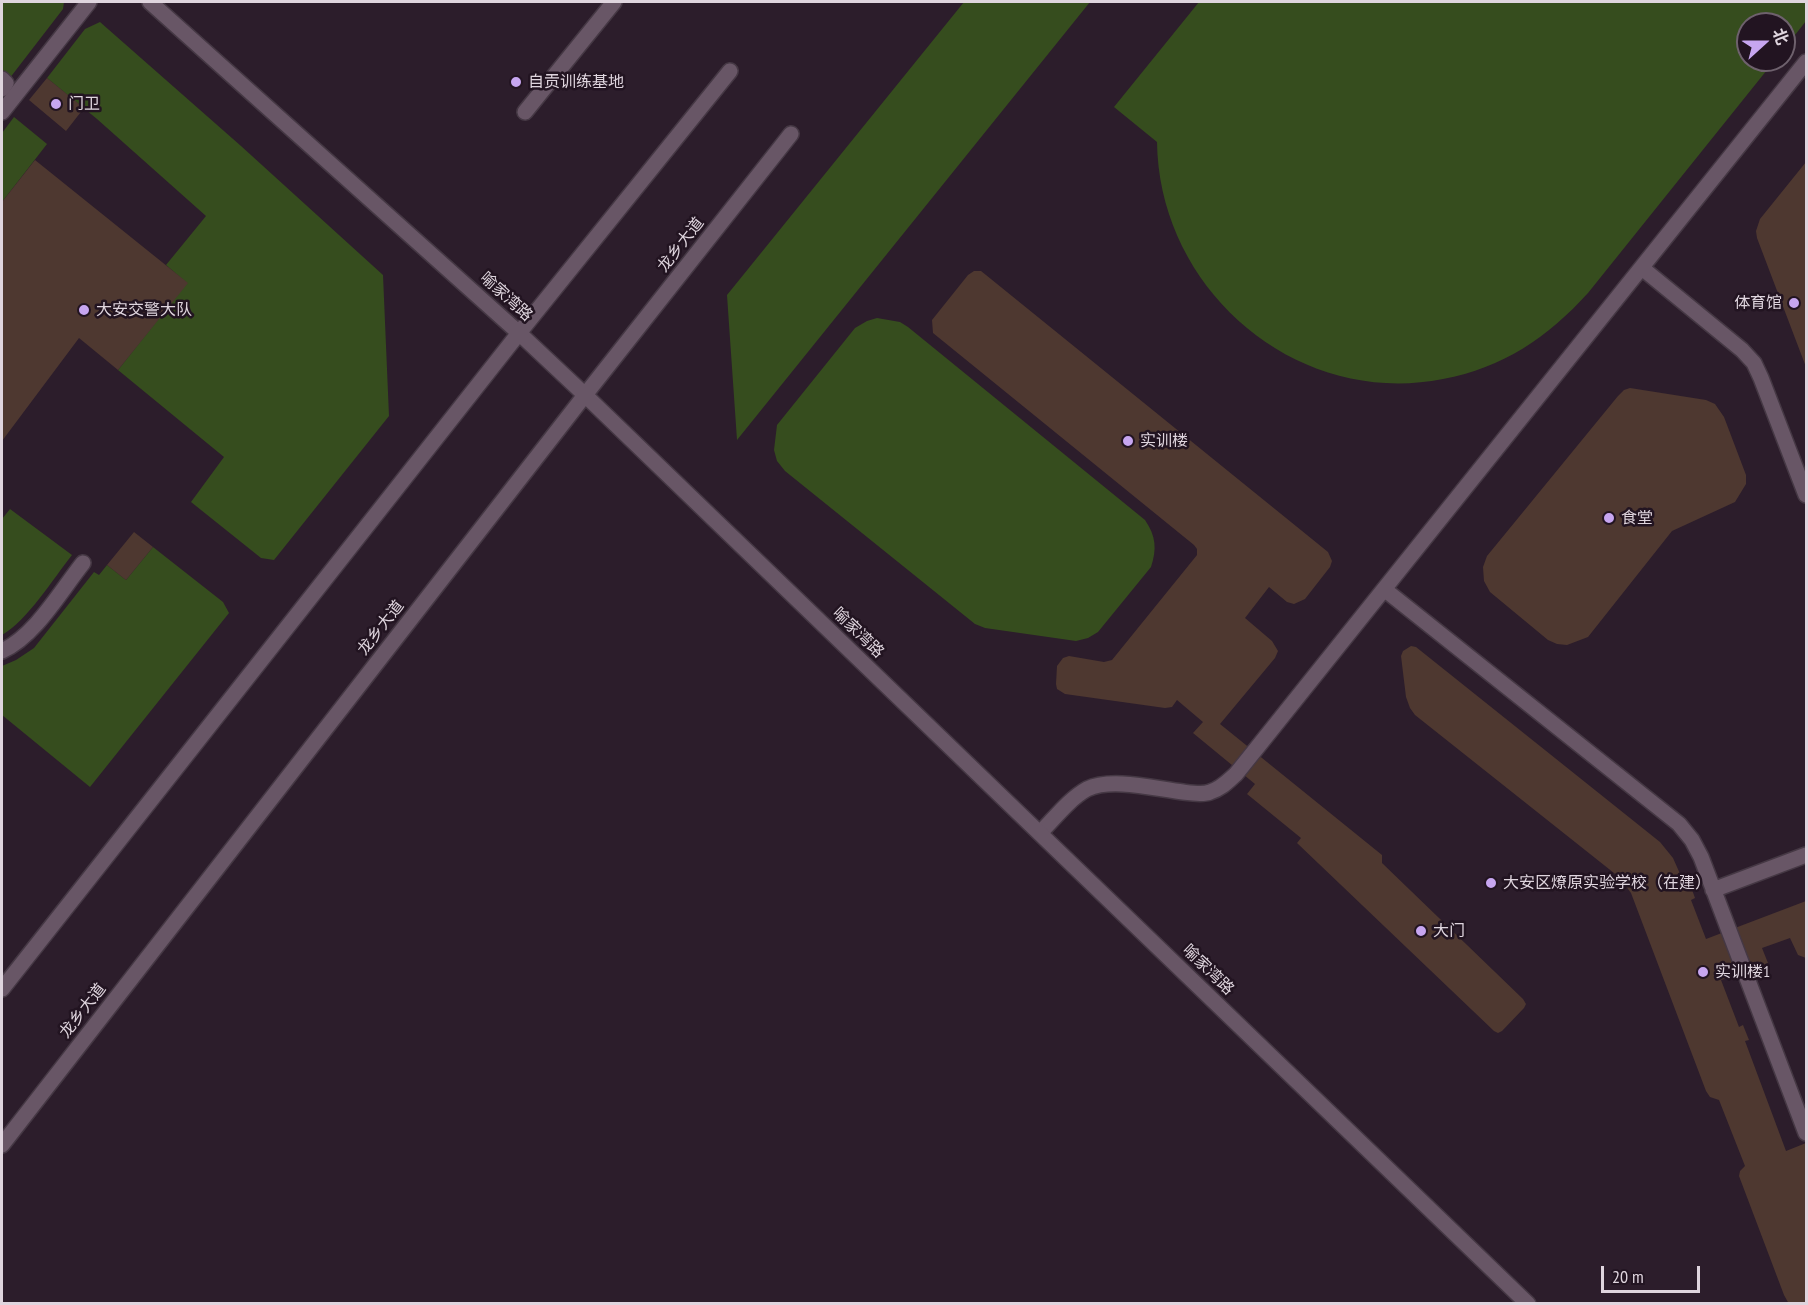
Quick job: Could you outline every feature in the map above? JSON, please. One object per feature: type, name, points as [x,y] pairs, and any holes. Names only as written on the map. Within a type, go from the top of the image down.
[{"type":"main road","points":[[2,112],[89,2]]},
{"type":"main road","name":"喻家湾路","points":[[150,2],[585,395],[1528,1304]]},
{"type":"main road","points":[[525,112],[614,2]]},
{"type":"main road","points":[[1040,833],[1074,798],[1097,785],[1114,783],[1189,793],[1209,793],[1224,786],[1244,764],[1806,62]]},
{"type":"main road","points":[[2,989],[519,333],[730,71]]},
{"type":"main road","points":[[2,80],[6,83],[2,89]]},
{"type":"main road","name":"龙乡大道","points":[[2,1145],[585,395],[791,134]]},
{"type":"main road","points":[[1642,268],[1742,350],[1754,363],[1806,495]]},
{"type":"main road","points":[[2,651],[13,646],[28,634],[83,563]]},
{"type":"main road","points":[[1384,589],[1678,824],[1692,840],[1806,1133]]},
{"type":"main road","points":[[1713,891],[1806,855]]},
{"type":"green space","points":[[2,2],[64,2],[63,9],[6,83],[2,79]]},
{"type":"green space","points":[[964,2],[1090,2],[737,440],[727,295]]},
{"type":"green space","points":[[1199,2],[1806,2],[1806,21],[1796,34],[1796,12],[1736,12],[1736,72],[1765,72],[1573,309],[1540,337],[1505,359],[1465,374],[1443,379],[1389,383],[1337,375],[1288,356],[1246,327],[1210,290],[1182,246],[1164,196],[1157,142],[1114,107]]},
{"type":"green space","points":[[100,22],[383,275],[389,416],[274,560],[261,558],[191,502],[224,457],[118,370],[187,283],[166,265],[206,216],[97,119],[47,78],[85,29]]},
{"type":"green space","points":[[14,117],[47,144],[2,202],[2,133]]},
{"type":"green space","points":[[877,318],[900,322],[908,327],[1145,520],[1154,543],[1151,567],[1098,632],[1076,641],[985,628],[975,624],[785,471],[777,461],[774,450],[777,425],[855,328]]},
{"type":"green space","points":[[10,509],[72,555],[30,610],[2,635],[2,519]]},
{"type":"green space","points":[[153,547],[223,602],[229,613],[90,787],[2,715],[2,666],[34,648],[94,572],[99,575],[107,565],[126,580]]},
{"type":"building","name":"门卫","points":[[47,78],[84,108],[66,131],[29,100]]},
{"type":"building","name":"大安交警大队","points":[[35,160],[188,283],[118,370],[79,338],[2,441],[2,202]]},
{"type":"building","name":"体育馆","points":[[1806,162],[1806,367],[1756,231],[1760,219]]},
{"type":"building","name":"实训楼","points":[[974,271],[981,271],[1328,552],[1332,561],[1330,567],[1305,599],[1294,604],[1287,602],[1269,587],[1245,618],[1272,641],[1278,651],[1275,658],[1220,724],[1382,855],[1382,863],[1523,999],[1526,1004],[1524,1008],[1502,1031],[1498,1033],[1494,1031],[1297,843],[1301,838],[1247,794],[1255,784],[1193,733],[1203,722],[1177,700],[1172,707],[1165,708],[1065,694],[1057,689],[1057,666],[1063,658],[1069,656],[1104,662],[1112,660],[1197,555],[1197,549],[933,333],[932,320],[968,275]]},
{"type":"building","name":"食堂","points":[[1630,388],[1706,400],[1715,404],[1724,417],[1746,475],[1746,484],[1735,502],[1672,531],[1588,637],[1567,645],[1557,644],[1548,640],[1490,592],[1484,581],[1483,567],[1487,556],[1618,396]]},
{"type":"building","points":[[134,532],[153,547],[126,580],[107,565]]},
{"type":"building","name":"实训楼1","points":[[1411,646],[1416,647],[1660,842],[1673,858],[1685,885],[1690,884],[1695,898],[1691,900],[1706,939],[1806,901],[1806,958],[1798,955],[1790,938],[1762,948],[1768,963],[1721,980],[1739,1027],[1743,1025],[1749,1040],[1745,1041],[1786,1151],[1806,1143],[1806,1304],[1789,1304],[1784,1295],[1739,1176],[1745,1166],[1719,1100],[1710,1097],[1706,1091],[1631,893],[1619,877],[1415,715],[1406,697],[1401,656],[1403,651]]},
{"type":"place","name":"自贡训练基地","points":[[516,82]]},
{"type":"place","name":"门卫","points":[[56,104]]},
{"type":"place","name":"体育馆","points":[[1794,303]]},
{"type":"place","name":"大安交警大队","points":[[84,310]]},
{"type":"place","name":"实训楼","points":[[1128,441]]},
{"type":"place","name":"食堂","points":[[1609,518]]},
{"type":"place","name":"大安区燎原实验学校（在建）","points":[[1491,883]]},
{"type":"place","name":"大门","points":[[1421,931]]},
{"type":"place","name":"实训楼1","points":[[1703,972]]}]
